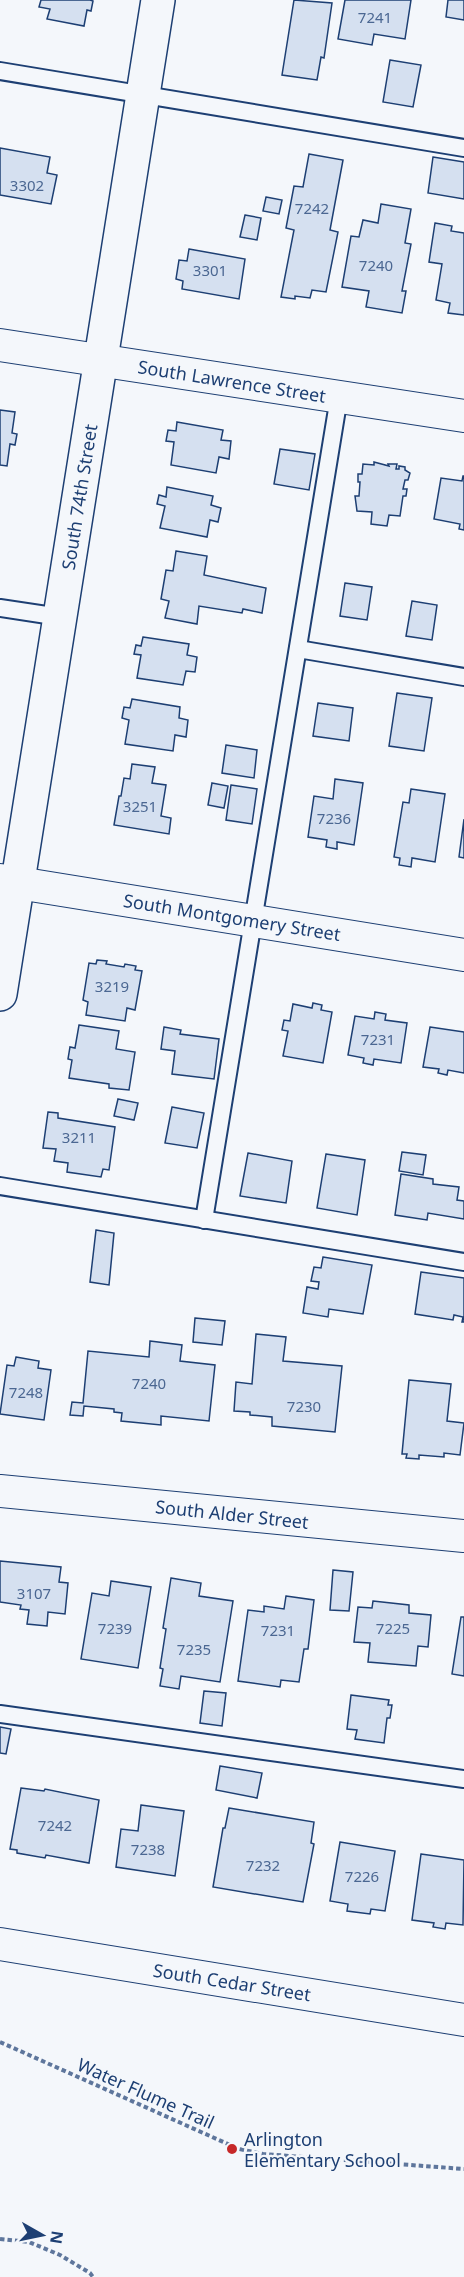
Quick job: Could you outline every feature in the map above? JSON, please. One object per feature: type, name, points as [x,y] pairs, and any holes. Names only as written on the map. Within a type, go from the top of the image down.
[{"type":"main road","name":"South 74th Street","points":[[0,994],[9,881],[60,617],[158,0]]},
{"type":"street","name":"South Lawrence Street","points":[[0,345],[464,416]]},
{"type":"street","name":"South Montgomery Street","points":[[9,881],[464,955]]},
{"type":"street","name":"South Alder Street","points":[[0,1491],[464,1536]]},
{"type":"street","name":"South Cedar Street","points":[[0,1944],[464,2020]]},
{"type":"lane","points":[[0,71],[464,148]]},
{"type":"lane","points":[[204,1220],[339,397]]},
{"type":"lane","points":[[0,608],[60,617]]},
{"type":"lane","points":[[298,649],[464,677]]},
{"type":"lane","points":[[0,1186],[464,1262]]},
{"type":"lane","points":[[0,1714],[464,1779]]},
{"type":"path","name":"Water Flume Trail","points":[[0,2042],[239,2149],[263,2154],[464,2169]]},
{"type":"path","points":[[0,2239],[29,2242],[60,2255],[93,2277]]},
{"type":"building","points":[[41,0],[93,1],[91,11],[87,10],[84,26],[47,19],[50,9],[39,7]]},
{"type":"building","points":[[294,0],[332,3],[324,58],[321,57],[317,80],[282,75]]},
{"type":"building","points":[[345,0],[411,0],[405,39],[374,34],[372,45],[338,39]]},
{"type":"building","points":[[448,0],[464,0],[464,20],[446,17]]},
{"type":"building","points":[[390,60],[421,65],[413,107],[383,102]]},
{"type":"building","points":[[0,148],[50,157],[47,173],[57,175],[51,204],[0,195]]},
{"type":"building","points":[[309,154],[343,160],[330,230],[338,232],[326,292],[312,290],[310,298],[281,297],[294,230],[286,228],[294,186],[303,187]]},
{"type":"building","points":[[433,157],[464,162],[464,199],[428,193]]},
{"type":"building","points":[[266,197],[282,200],[279,214],[263,211]]},
{"type":"building","points":[[381,204],[411,209],[405,243],[411,244],[402,291],[406,291],[402,313],[366,307],[369,291],[342,287],[351,236],[359,237],[363,220],[378,223]]},
{"type":"building","points":[[245,215],[261,218],[257,240],[240,237]]},
{"type":"building","points":[[435,223],[452,226],[451,231],[464,233],[464,315],[448,313],[450,303],[436,300],[442,264],[429,262]]},
{"type":"building","points":[[189,249],[245,259],[239,299],[182,289],[183,281],[176,279],[179,260],[187,261]]},
{"type":"building","points":[[0,410],[15,412],[12,433],[17,434],[15,445],[10,444],[7,466],[0,465]]},
{"type":"building","points":[[177,422],[223,430],[221,440],[231,441],[229,459],[219,457],[216,473],[171,465],[174,442],[166,441],[168,430],[176,431]]},
{"type":"building","points":[[280,449],[315,454],[309,490],[274,484]]},
{"type":"building","points":[[374,462],[389,466],[388,464],[397,464],[396,469],[399,469],[399,466],[405,467],[405,470],[410,473],[408,480],[405,480],[403,489],[407,489],[406,496],[403,496],[400,516],[389,515],[387,526],[371,524],[372,512],[357,511],[355,496],[359,496],[358,474],[362,474],[363,464],[374,465]]},
{"type":"building","points":[[463,476],[464,530],[459,529],[460,524],[434,519],[441,478],[462,481]]},
{"type":"building","points":[[167,487],[213,496],[211,505],[221,508],[218,522],[210,520],[207,537],[160,528],[165,506],[157,504],[159,495],[166,497]]},
{"type":"building","points":[[176,551],[207,556],[204,575],[266,588],[262,613],[243,609],[242,613],[199,606],[197,624],[165,618],[169,601],[161,599],[166,570],[173,571]]},
{"type":"building","points":[[345,583],[372,587],[367,620],[340,616]]},
{"type":"building","points":[[412,601],[437,605],[432,640],[406,636]]},
{"type":"building","points":[[143,637],[189,644],[187,655],[197,657],[195,672],[186,671],[183,685],[137,678],[141,655],[134,654],[136,645],[141,646]]},
{"type":"building","points":[[397,693],[432,698],[424,751],[389,746]]},
{"type":"building","points":[[132,699],[180,707],[179,718],[188,720],[186,737],[175,735],[173,751],[125,744],[129,720],[122,718],[124,707],[130,708]]},
{"type":"building","points":[[318,703],[353,708],[349,741],[313,736]]},
{"type":"building","points":[[226,745],[257,750],[254,778],[222,773]]},
{"type":"building","points":[[132,764],[155,767],[152,783],[166,785],[161,816],[171,818],[169,834],[114,825],[124,778],[130,779]]},
{"type":"building","points":[[335,779],[363,783],[354,845],[337,842],[337,849],[326,847],[327,840],[308,837],[314,796],[333,799]]},
{"type":"building","points":[[212,783],[228,786],[224,808],[208,805]]},
{"type":"building","points":[[231,785],[257,789],[252,824],[226,820]]},
{"type":"building","points":[[411,789],[445,794],[435,862],[412,858],[411,867],[399,865],[400,858],[394,857],[403,802],[409,803]]},
{"type":"building","points":[[464,819],[464,858],[459,857]]},
{"type":"building","points":[[97,960],[124,967],[125,964],[136,966],[135,970],[142,971],[135,1010],[127,1008],[125,1021],[86,1015],[88,1002],[83,1000],[89,963],[96,964]]},
{"type":"building","points":[[313,1003],[322,1005],[321,1010],[332,1012],[323,1063],[283,1056],[288,1031],[282,1030],[284,1020],[290,1021],[293,1004],[312,1008]]},
{"type":"building","points":[[375,1012],[386,1014],[385,1020],[407,1023],[401,1063],[374,1059],[373,1065],[363,1063],[364,1058],[348,1055],[355,1016],[374,1019]]},
{"type":"building","points":[[79,1025],[119,1031],[116,1049],[135,1052],[129,1090],[109,1088],[109,1084],[69,1078],[72,1060],[68,1059],[70,1047],[75,1048]]},
{"type":"building","points":[[164,1027],[181,1030],[180,1034],[219,1039],[214,1079],[172,1074],[175,1051],[161,1049]]},
{"type":"building","points":[[430,1027],[464,1032],[464,1073],[448,1070],[447,1075],[438,1073],[439,1069],[423,1067]]},
{"type":"building","points":[[118,1099],[138,1103],[134,1120],[114,1116]]},
{"type":"building","points":[[172,1107],[204,1113],[197,1148],[165,1143]]},
{"type":"building","points":[[48,1112],[58,1113],[58,1118],[115,1127],[109,1170],[103,1169],[101,1177],[67,1172],[68,1163],[54,1161],[56,1149],[43,1148]]},
{"type":"building","points":[[402,1152],[426,1155],[423,1175],[399,1171]]},
{"type":"building","points":[[248,1153],[292,1161],[286,1203],[240,1196]]},
{"type":"building","points":[[326,1154],[365,1160],[357,1215],[317,1208]]},
{"type":"building","points":[[401,1174],[433,1179],[433,1184],[459,1187],[457,1200],[464,1201],[464,1219],[428,1213],[427,1220],[395,1215]]},
{"type":"building","points":[[96,1230],[114,1233],[109,1285],[90,1282]]},
{"type":"building","points":[[323,1257],[372,1265],[363,1314],[329,1309],[328,1317],[303,1313],[307,1287],[318,1289],[319,1282],[311,1281],[314,1267],[321,1268]]},
{"type":"building","points":[[421,1272],[464,1278],[464,1322],[462,1322],[463,1317],[454,1315],[453,1320],[415,1314]]},
{"type":"building","points":[[195,1318],[225,1321],[222,1345],[193,1342]]},
{"type":"building","points":[[256,1334],[286,1337],[283,1361],[342,1366],[335,1432],[272,1426],[272,1417],[234,1411],[236,1382],[252,1384]]},
{"type":"building","points":[[150,1341],[182,1345],[180,1361],[215,1365],[209,1421],[161,1416],[161,1425],[121,1421],[122,1413],[114,1412],[114,1409],[84,1406],[83,1416],[70,1415],[72,1402],[83,1403],[88,1351],[149,1357]]},
{"type":"building","points":[[16,1357],[39,1361],[38,1368],[51,1370],[44,1420],[0,1414],[7,1365],[14,1366]]},
{"type":"building","points":[[409,1380],[451,1384],[447,1421],[464,1423],[460,1455],[444,1453],[444,1457],[419,1455],[419,1459],[406,1458],[407,1454],[402,1454]]},
{"type":"building","points":[[0,1561],[61,1567],[59,1582],[68,1583],[65,1614],[48,1612],[47,1626],[27,1624],[29,1610],[20,1609],[21,1605],[0,1602]]},
{"type":"building","points":[[333,1570],[353,1572],[349,1611],[330,1610]]},
{"type":"building","points":[[171,1578],[201,1583],[199,1596],[233,1601],[220,1682],[181,1676],[179,1689],[160,1686],[163,1669],[160,1668],[166,1629],[163,1628]]},
{"type":"building","points":[[111,1581],[151,1587],[138,1668],[81,1659],[92,1593],[109,1596]]},
{"type":"building","points":[[286,1596],[314,1600],[308,1649],[304,1649],[299,1682],[281,1680],[280,1687],[238,1681],[248,1610],[264,1612],[264,1606],[284,1609]]},
{"type":"building","points":[[373,1601],[409,1605],[409,1613],[431,1615],[428,1647],[418,1646],[416,1666],[368,1662],[370,1643],[354,1642],[358,1607],[372,1608]]},
{"type":"building","points":[[461,1617],[464,1617],[464,1676],[452,1674]]},
{"type":"building","points":[[204,1691],[226,1693],[222,1726],[200,1723]]},
{"type":"building","points":[[351,1695],[389,1700],[388,1705],[392,1705],[390,1718],[387,1718],[384,1743],[355,1739],[357,1730],[347,1729]]},
{"type":"building","points":[[0,1727],[11,1729],[6,1754],[0,1753]]},
{"type":"building","points":[[220,1766],[262,1773],[257,1798],[216,1790]]},
{"type":"building","points":[[21,1788],[44,1791],[45,1789],[99,1800],[89,1863],[46,1855],[45,1858],[17,1853],[17,1850],[10,1849]]},
{"type":"building","points":[[141,1805],[184,1811],[175,1876],[116,1867],[121,1829],[138,1831]]},
{"type":"building","points":[[229,1808],[314,1822],[311,1843],[314,1844],[303,1902],[213,1887],[223,1828],[225,1828]]},
{"type":"building","points":[[340,1842],[395,1851],[385,1911],[371,1909],[370,1914],[347,1911],[348,1904],[330,1901]]},
{"type":"building","points":[[421,1854],[464,1860],[463,1925],[446,1923],[445,1929],[433,1927],[434,1923],[412,1920]]},
{"type":"place","name":"Arlington Elementary School","points":[[232,2149]]}]
